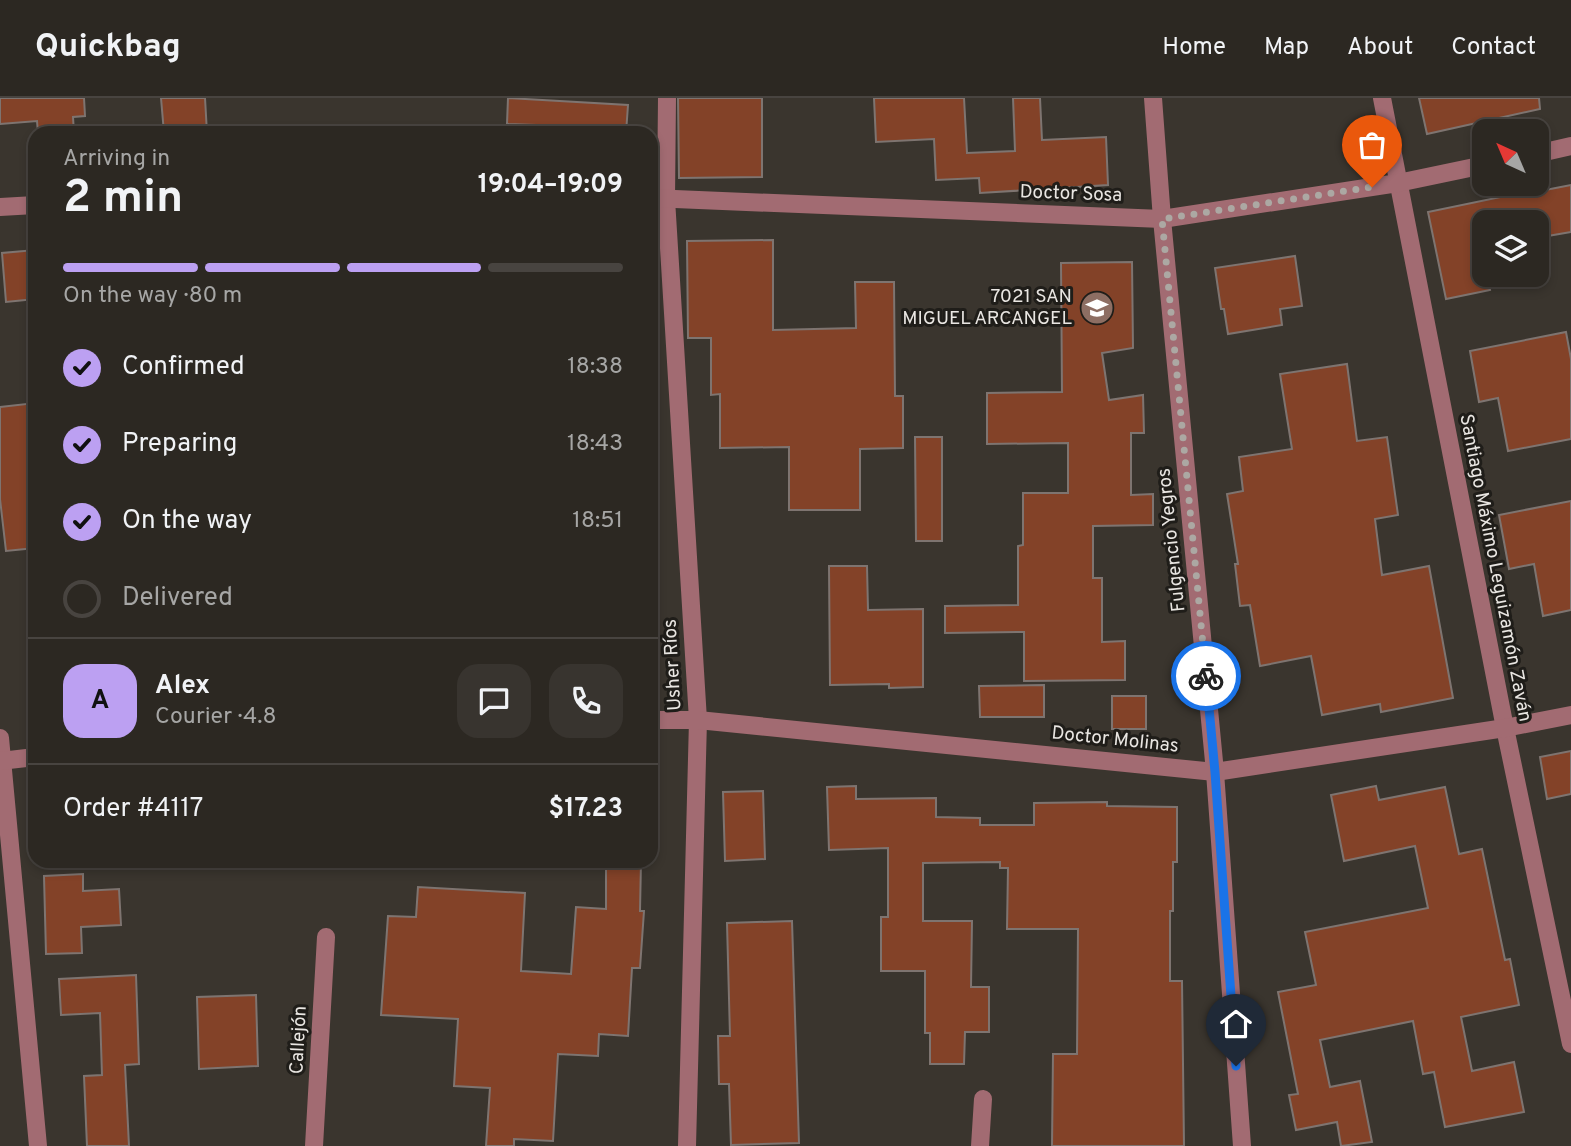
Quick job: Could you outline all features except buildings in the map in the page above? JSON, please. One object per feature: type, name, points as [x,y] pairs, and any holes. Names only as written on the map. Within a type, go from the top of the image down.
[{"type":"street","name":"Usher Ríos","points":[[667,98],[659,199],[698,720],[687,1146]]},
{"type":"street","name":"Fulgencio Yegros","points":[[1153,98],[1162,219],[1215,772],[1242,1146]]},
{"type":"street","name":"Santiago Máximo Leguizamón Zaván","points":[[1382,98],[1505,728],[1571,1044]]},
{"type":"street","points":[[1549,151],[1571,146]]},
{"type":"street","name":"Doctor Sosa","points":[[659,199],[1162,219],[1398,183],[1472,168]]},
{"type":"street","points":[[0,207],[28,205]]},
{"type":"street","name":"Doctor Molinas","points":[[658,720],[698,720],[1215,772],[1505,728],[1571,715]]},
{"type":"street","points":[[0,738],[38,1146]]},
{"type":"street","points":[[1,761],[28,758]]},
{"type":"street","name":"Callejón","points":[[314,1146],[326,937]]},
{"type":"street","points":[[980,1146],[983,1100]]},
{"type":"way so far","points":[[1206,676],[1162,219],[1372,187]]},
{"type":"place","name":"7021 SAN MIGUEL ARCANGEL","points":[[1097,308]]},
{"type":"route","points":[[1206,676],[1236,1066]]}]
